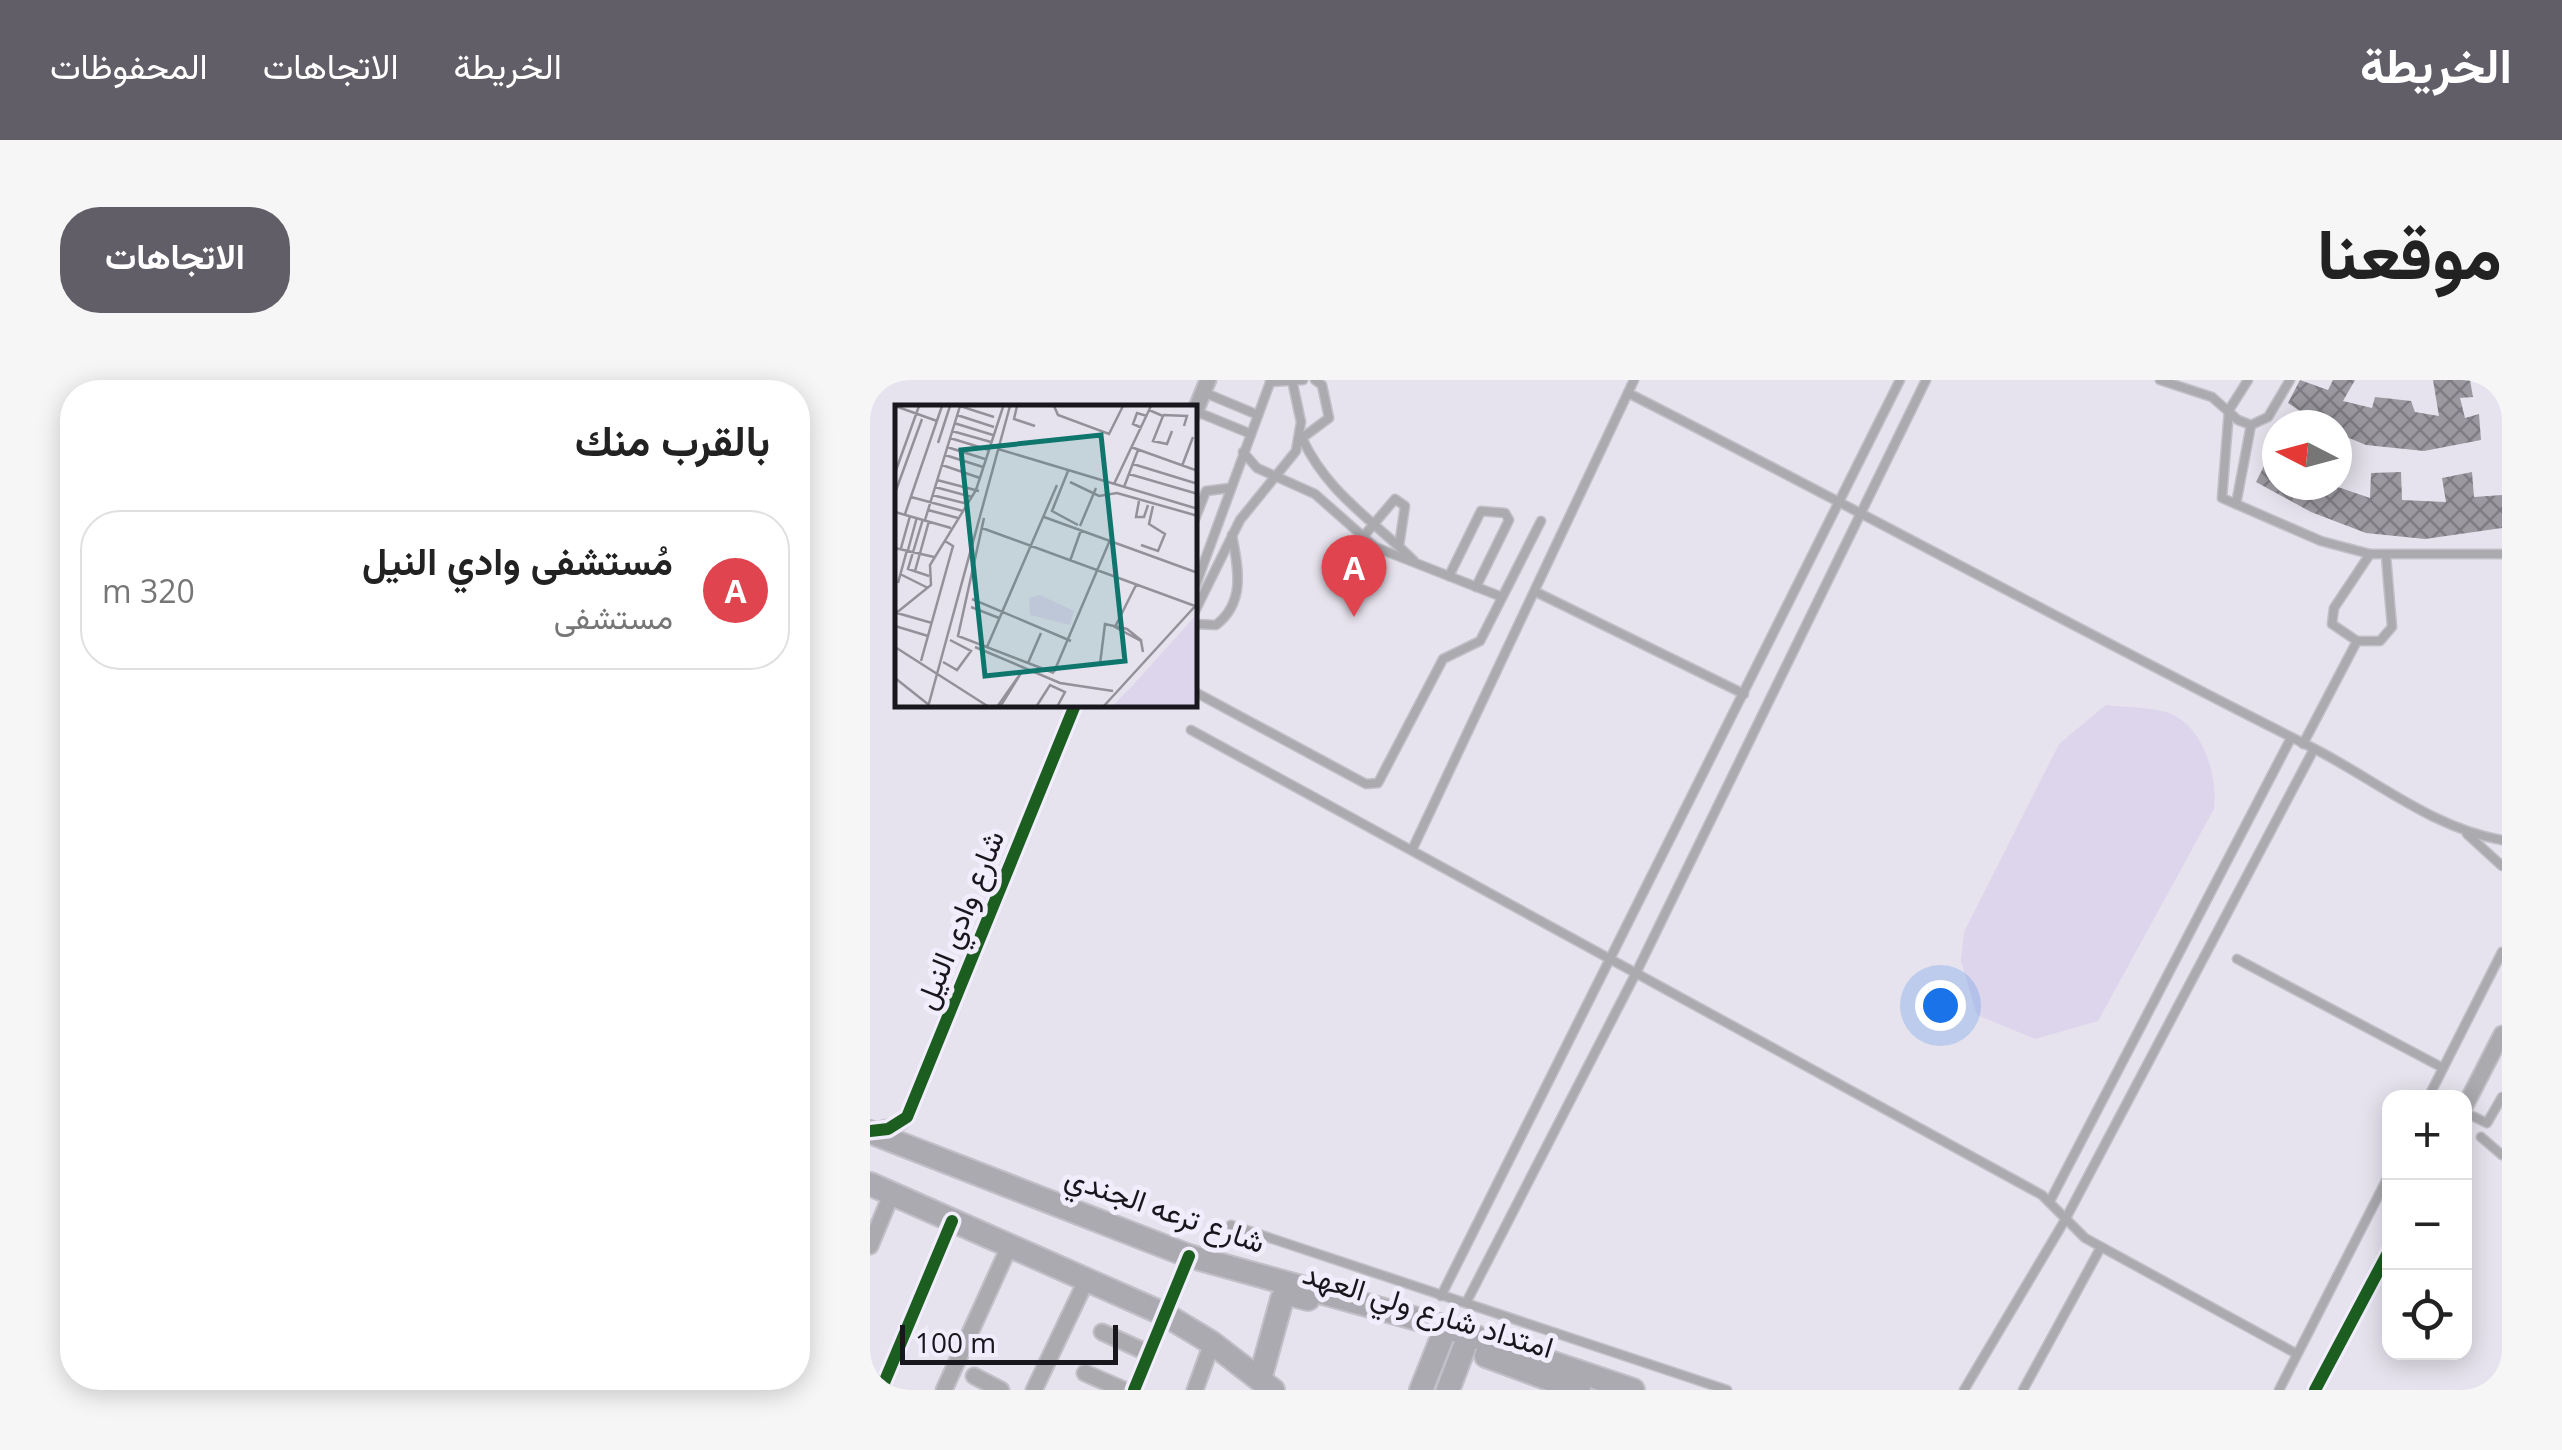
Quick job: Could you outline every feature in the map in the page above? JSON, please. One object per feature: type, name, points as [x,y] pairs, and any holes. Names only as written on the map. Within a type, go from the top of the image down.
[{"type":"main road","name":"شارع ترعه الجندي","points":[[870,1132],[1189,1256],[1444,1333]]},
{"type":"main road","points":[[870,1184],[1164,1314],[1212,1343],[1263,1386]]},
{"type":"main road","name":"امتداد شارع ولي العهد","points":[[1263,1386],[1286,1288]]},
{"type":"main road","points":[[1422,1390],[1444,1333]]},
{"type":"main road","name":"امتداد شارع ولي العهد","points":[[1444,1333],[1464,1348],[1579,1390]]},
{"type":"main road","name":"امتداد شارع ولي العهد","points":[[1444,1333],[1634,1390]]},
{"type":"main road","points":[[1448,1390],[1464,1348]]},
{"type":"street","name":"شارع وادي النيل","points":[[870,1132],[888,1129],[906,1117],[1074,708]]},
{"type":"street","points":[[2472,1094],[2502,1034]]},
{"type":"street","points":[[870,1246],[892,1193]]},
{"type":"street","points":[[881,1390],[952,1221]]},
{"type":"street","points":[[944,1390],[1010,1245]]},
{"type":"street","points":[[1134,1390],[1189,1256]]},
{"type":"street","points":[[2314,1390],[2382,1264]]},
{"type":"street","points":[[1034,1390],[1087,1278]]},
{"type":"street","points":[[1102,1332],[1148,1353]]},
{"type":"street","points":[[1195,1390],[1212,1343]]},
{"type":"street","points":[[1084,1372],[1124,1390]]},
{"type":"street","points":[[974,1376],[1001,1390]]},
{"type":"lane","points":[[1292,380],[1302,438],[1326,481],[1418,564]]},
{"type":"lane","points":[[1198,579],[1270,381],[1303,380]]},
{"type":"lane","points":[[1198,605],[1246,511],[1278,477],[1302,438],[1330,418],[1322,385],[1314,380]]},
{"type":"lane","points":[[1412,850],[1634,380]]},
{"type":"lane","points":[[1441,1296],[1614,959],[1900,380]]},
{"type":"lane","points":[[1468,1300],[1637,971],[1926,380]]},
{"type":"lane","points":[[2160,380],[2197,391],[2252,425]]},
{"type":"lane","points":[[2248,380],[2229,410],[2220,494],[2321,541],[2370,554],[2502,554]]},
{"type":"lane","points":[[2252,425],[2268,417],[2290,380]]},
{"type":"lane","points":[[1205,386],[1258,416]]},
{"type":"lane","points":[[1628,393],[1842,501],[2290,740],[2314,749],[2467,834],[2502,866]]},
{"type":"lane","points":[[1198,412],[1250,434]]},
{"type":"lane","points":[[2236,504],[2252,425]]},
{"type":"lane","points":[[1242,452],[1257,468],[1315,494],[1362,538],[1502,597]]},
{"type":"lane","points":[[1198,512],[1206,492],[1230,488]]},
{"type":"lane","points":[[1226,500],[1246,511]]},
{"type":"lane","points":[[1362,538],[1388,502],[1402,502],[1400,546]]},
{"type":"lane","points":[[1449,576],[1481,511],[1505,513],[1509,520],[1476,586]]},
{"type":"lane","points":[[1198,694],[1372,785],[1383,778],[1443,659],[1477,645],[1540,521]]},
{"type":"lane","points":[[1198,624],[1216,625],[1232,606],[1240,576],[1232,535]]},
{"type":"lane","points":[[2370,554],[2334,608],[2332,624],[2357,641],[2380,641],[2392,627],[2386,556]]},
{"type":"lane","points":[[1536,592],[1744,694]]},
{"type":"lane","points":[[2303,744],[2357,641]]},
{"type":"lane","points":[[1191,730],[1637,971],[2050,1201],[2065,1220],[2101,1247],[2297,1354]]},
{"type":"lane","points":[[2050,1201],[2290,740]]},
{"type":"lane","points":[[1964,1390],[2065,1220],[2314,749]]},
{"type":"lane","points":[[2467,834],[2502,840]]},
{"type":"lane","points":[[2227,862],[2247,874]]},
{"type":"lane","points":[[2186,940],[2206,951]]},
{"type":"lane","points":[[2432,1090],[2502,952]]},
{"type":"lane","points":[[2238,958],[2443,1068]]},
{"type":"lane","points":[[2472,1115],[2487,1123],[2502,1097]]},
{"type":"lane","points":[[2480,1138],[2502,1155]]},
{"type":"lane","points":[[2279,1390],[2386,1180]]},
{"type":"lane","points":[[1231,1225],[1441,1296],[1468,1300],[1727,1390]]},
{"type":"lane","points":[[2023,1390],[2101,1247]]},
{"type":"shaded area","points":[[2106,705],[2162,711],[2188,725],[2210,765],[2214,809],[2098,1021],[2035,1039],[1977,1015],[1961,961],[1964,932],[2059,744]]},
{"type":"building","points":[[2300,380],[2328,390],[2333,380],[2355,380],[2343,401],[2372,408],[2375,397],[2411,401],[2415,412],[2439,416],[2433,380],[2470,380],[2473,397],[2460,398],[2465,418],[2479,414],[2481,440],[2424,451],[2366,445],[2352,439],[2352,410],[2298,410],[2288,403]]},
{"type":"building","points":[[2401,472],[2402,500],[2446,502],[2442,478],[2472,472],[2474,497],[2502,495],[2502,528],[2425,539],[2366,533],[2289,500],[2352,500],[2352,492],[2370,498],[2371,473]]},
{"type":"cycle path","points":[[870,1131],[888,1129],[907,1117],[1074,708]]},
{"type":"cycle path","points":[[881,1390],[952,1221]]},
{"type":"cycle path","points":[[1134,1390],[1189,1256]]},
{"type":"cycle path","points":[[2315,1390],[2382,1264]]},
{"type":"place","name":"مُستشفى وادي النيل","points":[[1354,617]]}]
